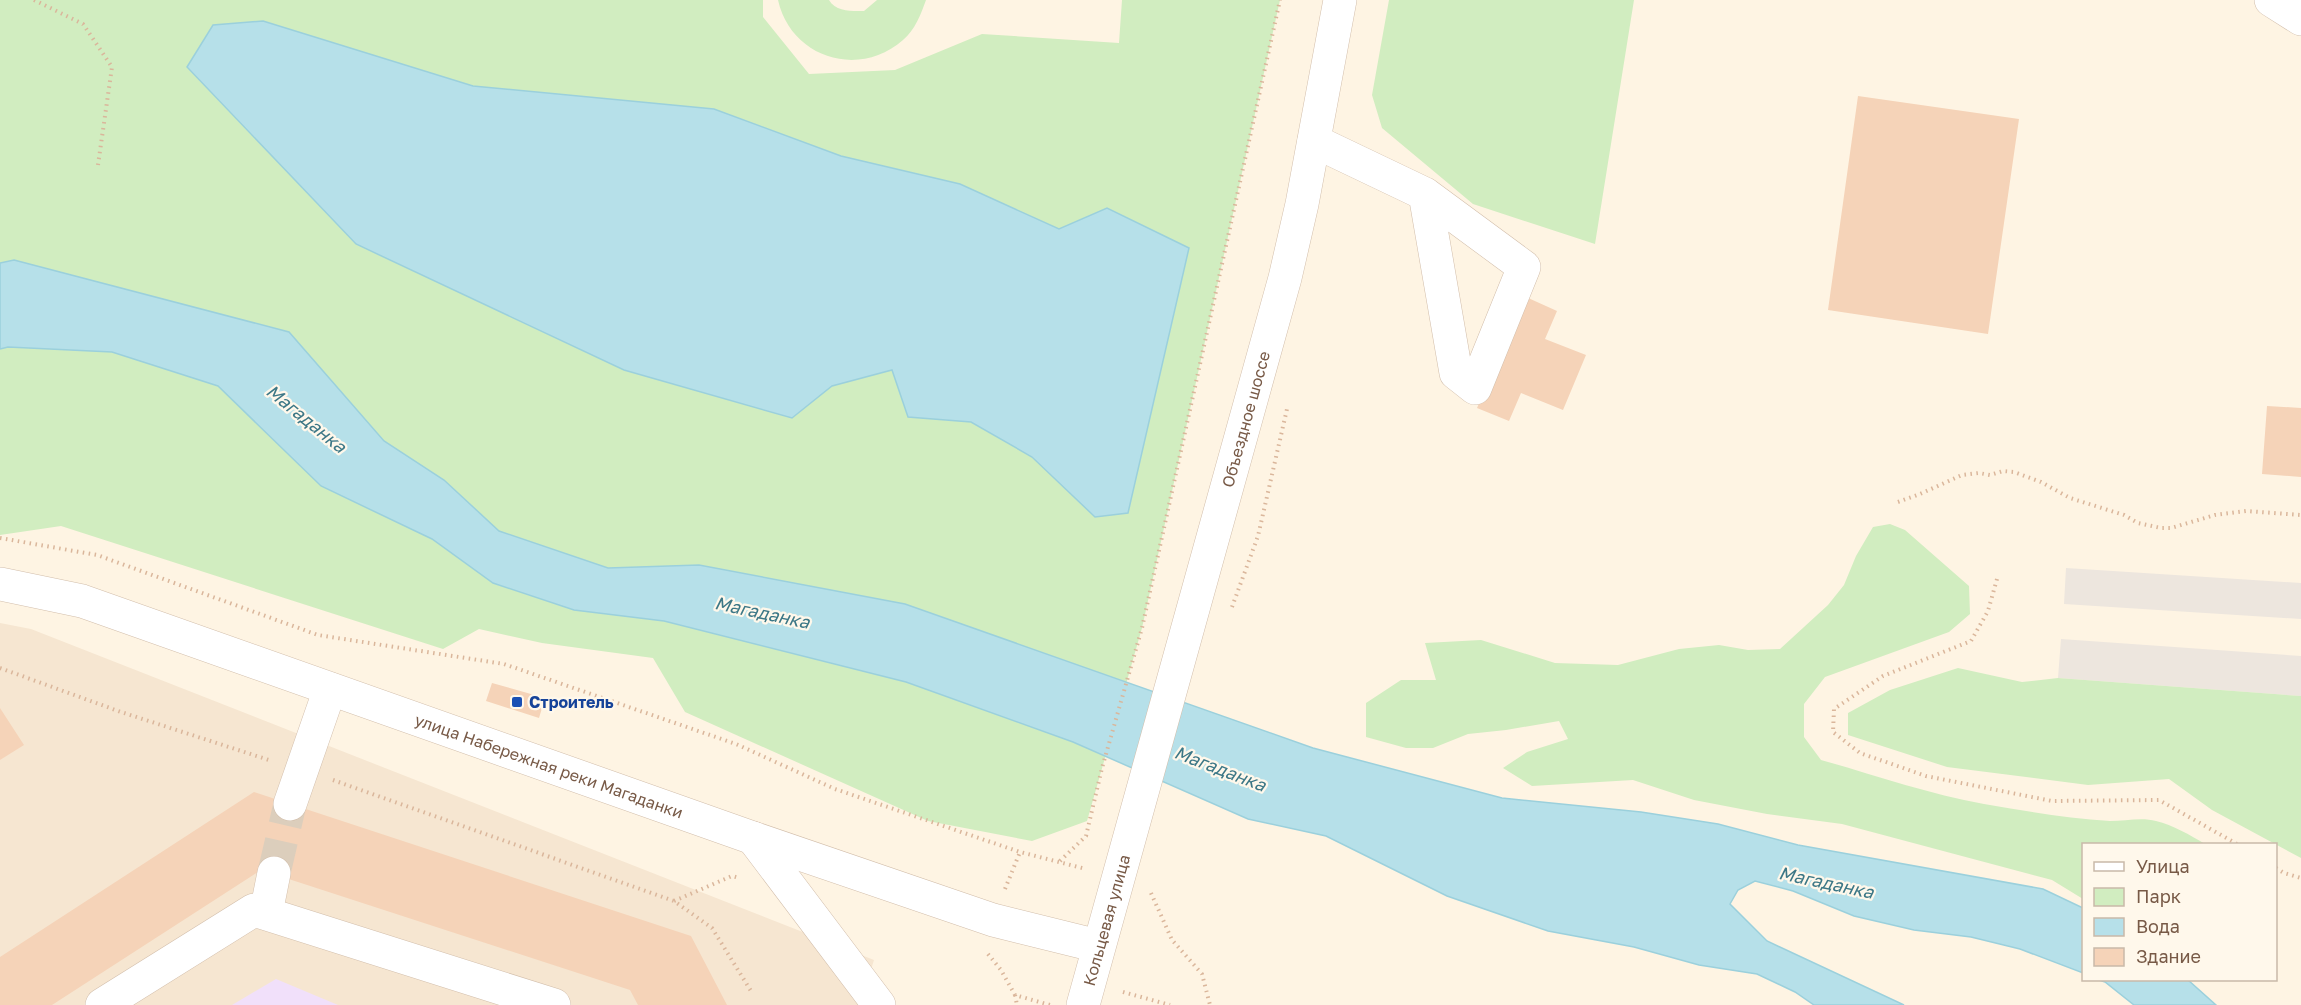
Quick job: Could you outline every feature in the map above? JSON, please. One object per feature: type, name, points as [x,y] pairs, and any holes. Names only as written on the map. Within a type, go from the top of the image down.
[{"type":"street","name":"Объездное шоссе","points":[[1129,833],[1285,278],[1314,141],[1340,0]]},
{"type":"street","points":[[2271,0],[2301,20]]},
{"type":"street","points":[[1314,141],[1425,194],[1524,267],[1475,388],[1456,373],[1425,194]]},
{"type":"street","name":"улица Набережная реки Магаданки","points":[[0,584],[82,602],[993,920],[1098,946]]},
{"type":"street","points":[[290,804],[330,689]]},
{"type":"street","name":"Кольцевая улица","points":[[1083,1005],[1129,833]]},
{"type":"street","points":[[753,838],[879,1005]]},
{"type":"street","points":[[266,913],[274,873]]},
{"type":"street","points":[[102,1005],[254,909],[554,1005]]},
{"type":"path","points":[[34,0],[83,24],[112,67],[98,165]]},
{"type":"path","points":[[0,538],[97,555],[318,635],[504,664],[736,744],[835,789],[1020,852],[1060,861],[1086,836],[1102,768],[1142,628],[1280,0]]},
{"type":"path","points":[[1898,502],[1962,475],[1978,473],[1990,475],[2002,471],[2014,472],[2041,482],[2070,498],[2124,514],[2138,523],[2161,528],[2171,528],[2216,515],[2246,511],[2301,515]]},
{"type":"path","points":[[1997,579],[1988,611],[1971,641],[1883,676],[1834,709],[1833,732],[1860,753],[1926,776],[2052,801],[2158,800],[2235,843]]},
{"type":"path","points":[[0,668],[121,712],[277,762]]},
{"type":"path","points":[[322,777],[674,900],[712,928],[751,991]]},
{"type":"path","points":[[2277,869],[2301,878]]},
{"type":"path","points":[[1149,890],[1172,940],[1202,974],[1210,1005]]},
{"type":"path","points":[[1123,992],[1170,1005]]},
{"type":"path","points":[[1015,995],[1017,1005]]},
{"type":"shaded area","points":[[2066,568],[2301,583],[2301,619],[2064,604]]},
{"type":"shaded area","points":[[0,623],[31,629],[874,960],[860,1005],[0,1005]]},
{"type":"shaded area","points":[[2061,639],[2301,656],[2301,696],[2058,678]]},
{"type":"shaded area","points":[[276,979],[338,1005],[232,1005]]},
{"type":"green space","points":[[0,0],[763,0],[763,17],[809,74],[895,70],[982,34],[1119,43],[1122,0],[1280,0],[1142,628],[1087,821],[1032,841],[928,821],[685,712],[653,658],[542,643],[479,629],[443,649],[61,526],[0,535]]},
{"type":"green space","points":[[778,0],[829,0],[840,9],[864,11],[877,0],[926,0],[914,27],[903,40],[886,52],[867,58],[848,60],[829,56],[812,48],[797,36],[785,20]]},
{"type":"green space","points":[[1389,0],[1634,0],[1595,244],[1473,204],[1382,128],[1372,95]]},
{"type":"green space","points":[[1890,524],[1905,530],[1969,586],[1970,614],[1949,632],[1825,677],[1804,704],[1804,737],[1821,760],[1922,790],[1984,804],[2078,818],[2156,821],[2203,843],[2082,843],[2082,898],[2052,880],[1842,824],[1767,814],[1694,800],[1633,780],[1532,786],[1503,768],[1527,752],[1568,739],[1559,721],[1468,734],[1433,748],[1406,748],[1366,737],[1366,703],[1401,680],[1436,680],[1425,643],[1481,640],[1555,663],[1618,665],[1679,649],[1719,645],[1748,650],[1780,649],[1828,605],[1844,585],[1856,556],[1873,527]]},
{"type":"green space","points":[[1958,668],[2022,682],[2058,678],[2301,696],[2301,858],[2277,843],[2212,810],[2169,779],[2088,785],[1947,767],[1848,735],[1848,713],[1890,690]]},
{"type":"water","points":[[263,21],[473,86],[714,109],[841,156],[960,184],[1059,229],[1107,208],[1189,248],[1128,513],[1095,517],[1032,457],[971,422],[908,417],[892,370],[832,386],[792,418],[624,370],[356,244],[187,67],[213,25]]},
{"type":"water","name":"Магаданка","points":[[14,260],[289,332],[384,441],[444,480],[499,531],[608,568],[699,565],[905,604],[1313,748],[1502,798],[1641,812],[1718,824],[1798,845],[2043,889],[2082,908],[2082,973],[2020,949],[1971,937],[1914,930],[1854,916],[1793,891],[1755,881],[1738,890],[1730,904],[1767,941],[1904,1005],[1814,1005],[1795,992],[1757,974],[1699,965],[1634,947],[1548,931],[1447,896],[1326,836],[1248,819],[1073,742],[906,682],[664,621],[574,610],[493,583],[432,539],[321,486],[218,386],[112,352],[8,347],[0,349],[0,263]]},
{"type":"water","points":[[2102,981],[2189,981],[2216,1005],[2134,1005]]},
{"type":"building","points":[[1858,96],[2019,119],[1988,334],[1828,310]]},
{"type":"building","points":[[1526,297],[1557,311],[1545,339],[1586,355],[1563,410],[1521,393],[1509,421],[1477,408]]},
{"type":"building","points":[[2267,406],[2301,408],[2301,477],[2262,474]]},
{"type":"building","points":[[492,683],[545,698],[539,718],[486,701]]},
{"type":"building","points":[[0,708],[24,745],[0,760]]},
{"type":"building","points":[[254,792],[691,936],[727,1005],[638,1005],[630,990],[261,870],[52,1005],[0,1005],[0,957]]},
{"type":"tunnel","points":[[274,873],[290,804]]},
{"type":"place","name":"Строитель","points":[[517,702]]}]
